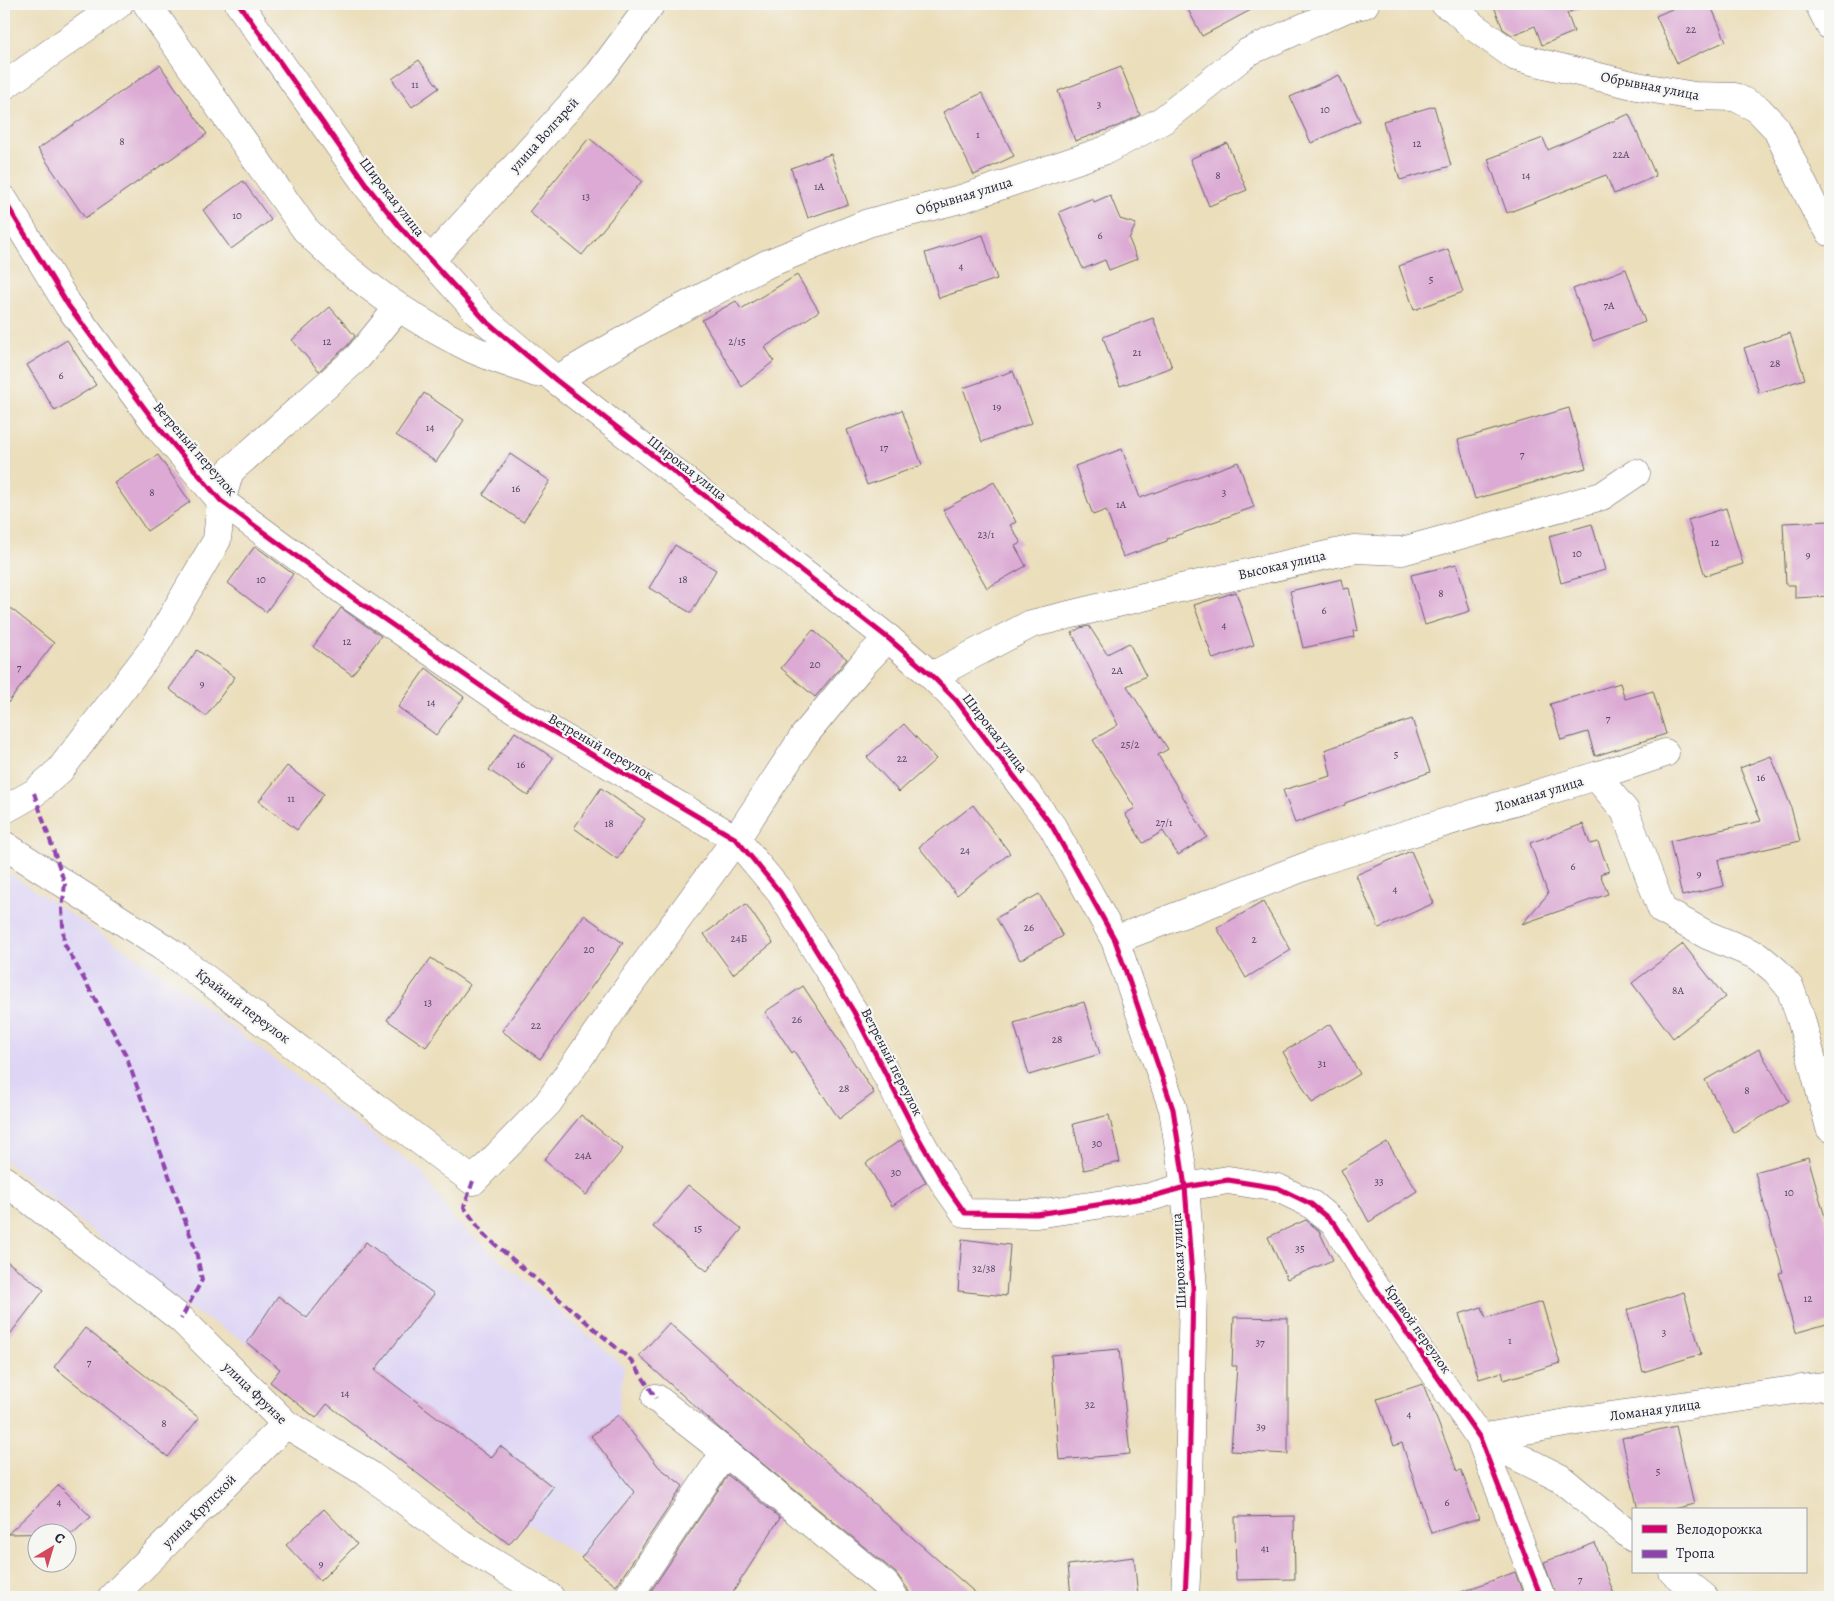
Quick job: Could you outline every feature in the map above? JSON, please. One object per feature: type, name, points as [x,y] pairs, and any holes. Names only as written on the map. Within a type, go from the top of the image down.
[{"type":"street","points":[[4,86],[119,4]]},
{"type":"street","name":"Широкая улица","points":[[147,4],[305,229],[323,248],[353,275],[398,308],[472,349],[556,380]]},
{"type":"street","name":"Широкая улица","points":[[239,4],[368,187],[430,261],[485,320],[556,380],[888,638],[932,676],[956,700],[1052,826],[1115,940],[1173,1109],[1186,1186],[1193,1288],[1185,1597]]},
{"type":"street","name":"улица Волгарей","points":[[430,261],[599,74],[651,4]]},
{"type":"street","name":"Обрывная улица","points":[[556,380],[653,323],[767,264],[868,223],[964,198],[1106,150],[1163,120],[1248,52],[1347,8],[1365,4]]},
{"type":"street","name":"Обрывная улица","points":[[1445,4],[1516,56],[1636,86],[1685,95],[1735,97],[1758,109],[1776,128],[1814,209],[1830,232]]},
{"type":"street","points":[[1819,4],[1830,26]]},
{"type":"street","name":"Ветреный переулок","points":[[4,200],[68,305],[160,429],[221,501],[352,597],[511,707],[736,839],[780,892],[854,1012],[923,1145],[946,1186],[966,1213],[1037,1214],[1150,1197],[1186,1186]]},
{"type":"street","points":[[4,810],[34,793],[60,770],[155,646],[216,540],[221,501],[230,470],[358,357],[398,308]]},
{"type":"street","name":"Высокая улица","points":[[932,676],[1030,624],[1354,549],[1402,551],[1602,496],[1636,473]]},
{"type":"street","points":[[736,839],[804,736],[862,664],[888,638]]},
{"type":"street","points":[[1596,776],[1664,753]]},
{"type":"street","name":"Ломаная улица","points":[[1115,940],[1320,861],[1596,776],[1625,811],[1662,910],[1707,935],[1758,956],[1776,971],[1790,988],[1801,1019],[1830,1128]]},
{"type":"street","name":"Крайний переулок","points":[[4,845],[172,953],[473,1181],[548,1103],[629,986],[736,839]]},
{"type":"street","name":"улица Фрунзе","points":[[4,1180],[181,1319],[286,1424],[370,1475],[461,1543],[550,1597]]},
{"type":"street","name":"Кривой переулок","points":[[1186,1186],[1228,1180],[1278,1188],[1311,1204],[1335,1224],[1372,1283],[1480,1438],[1541,1597]]},
{"type":"street","name":"Ломаная улица","points":[[1480,1438],[1589,1419],[1830,1385]]},
{"type":"street","points":[[656,1398],[725,1452],[886,1585],[894,1597]]},
{"type":"street","name":"улица Крупской","points":[[112,1597],[286,1424]]},
{"type":"street","name":"Кривой переулок","points":[[1480,1438],[1560,1478],[1632,1537]]},
{"type":"street","points":[[628,1597],[725,1452]]},
{"type":"street","points":[[1676,1574],[1704,1597]]},
{"type":"shaded area","points":[[4,870],[158,971],[422,1172],[453,1219],[624,1366],[618,1415],[656,1464],[581,1558],[527,1523],[509,1544],[327,1405],[317,1418],[270,1382],[280,1368],[247,1343],[187,1307],[4,1160]]},
{"type":"building","points":[[1185,4],[1262,4],[1202,36]]},
{"type":"building","points":[[1493,4],[1587,5],[1567,13],[1574,32],[1542,45],[1535,26],[1512,35],[1503,29]]},
{"type":"building","points":[[1683,4],[1710,4],[1726,41],[1677,63],[1656,16]]},
{"type":"building","points":[[419,60],[439,88],[412,107],[392,79]]},
{"type":"building","points":[[160,65],[207,134],[85,218],[38,149]]},
{"type":"building","points":[[1121,67],[1140,115],[1118,126],[1075,141],[1058,91]]},
{"type":"building","points":[[1339,75],[1360,121],[1311,143],[1290,97]]},
{"type":"building","points":[[982,93],[1014,156],[974,175],[943,112]]},
{"type":"building","points":[[1434,106],[1451,166],[1400,180],[1383,121]]},
{"type":"building","points":[[1629,114],[1656,176],[1614,194],[1606,175],[1507,213],[1488,159],[1543,138],[1548,150]]},
{"type":"building","points":[[589,138],[642,181],[582,255],[529,212]]},
{"type":"building","points":[[1227,143],[1247,190],[1209,206],[1190,159]]},
{"type":"building","points":[[831,154],[848,204],[808,218],[791,168]]},
{"type":"building","points":[[243,181],[271,220],[231,249],[203,210]]},
{"type":"building","points":[[1110,195],[1120,219],[1136,224],[1129,239],[1137,259],[1109,270],[1105,260],[1083,269],[1059,212],[1093,198],[1094,202]]},
{"type":"building","points":[[983,235],[997,279],[939,298],[925,253]]},
{"type":"building","points":[[1448,249],[1463,292],[1414,310],[1399,266]]},
{"type":"building","points":[[1626,269],[1645,322],[1593,341],[1573,289]]},
{"type":"building","points":[[797,275],[819,311],[765,347],[774,361],[742,387],[702,320],[736,301],[741,309]]},
{"type":"building","points":[[330,307],[355,336],[347,346],[319,371],[292,340]]},
{"type":"building","points":[[1153,318],[1172,367],[1120,386],[1103,337]]},
{"type":"building","points":[[1790,333],[1805,379],[1759,393],[1744,348]]},
{"type":"building","points":[[67,340],[96,385],[55,411],[27,365]]},
{"type":"building","points":[[1013,371],[1032,423],[982,442],[963,388]]},
{"type":"building","points":[[424,393],[464,420],[436,462],[396,435]]},
{"type":"building","points":[[1569,408],[1586,468],[1475,499],[1458,440]]},
{"type":"building","points":[[902,410],[922,465],[867,485],[847,430]]},
{"type":"building","points":[[1122,449],[1140,498],[1238,462],[1254,507],[1123,557],[1106,510],[1093,515],[1075,466]]},
{"type":"building","points":[[510,454],[550,481],[523,522],[483,495]]},
{"type":"building","points":[[158,455],[190,502],[147,531],[114,483]]},
{"type":"building","points":[[994,482],[1016,522],[1010,525],[1021,543],[1015,546],[1026,566],[987,588],[943,510]]},
{"type":"building","points":[[1726,508],[1743,564],[1705,576],[1688,520]]},
{"type":"building","points":[[1830,521],[1830,596],[1795,598],[1795,585],[1786,585],[1783,523]]},
{"type":"building","points":[[1592,524],[1605,570],[1561,583],[1549,536]]},
{"type":"building","points":[[675,545],[716,570],[691,613],[649,588]]},
{"type":"building","points":[[255,546],[293,574],[266,612],[228,583]]},
{"type":"building","points":[[1457,564],[1470,611],[1425,625],[1411,575]]},
{"type":"building","points":[[1342,579],[1344,589],[1349,588],[1358,630],[1353,631],[1354,637],[1303,648],[1290,591]]},
{"type":"building","points":[[1236,592],[1254,645],[1213,659],[1194,605]]},
{"type":"building","points":[[4,603],[54,643],[4,708]]},
{"type":"building","points":[[341,608],[381,636],[352,675],[313,647]]},
{"type":"building","points":[[1089,626],[1107,654],[1129,643],[1146,676],[1127,686],[1168,749],[1158,755],[1207,837],[1178,855],[1163,831],[1143,843],[1125,814],[1135,808],[1093,740],[1118,725],[1072,633],[1080,628]]},
{"type":"building","points":[[813,630],[847,659],[815,697],[781,668]]},
{"type":"building","points":[[197,650],[235,677],[206,716],[169,689]]},
{"type":"building","points":[[426,668],[464,697],[436,735],[398,707]]},
{"type":"building","points":[[1620,683],[1625,699],[1653,691],[1666,734],[1595,756],[1588,732],[1561,740],[1550,704]]},
{"type":"building","points":[[1412,719],[1430,772],[1295,823],[1283,790],[1331,776],[1325,750]]},
{"type":"building","points":[[904,724],[936,759],[899,792],[867,757]]},
{"type":"building","points":[[515,732],[553,758],[528,796],[489,770]]},
{"type":"building","points":[[1771,756],[1790,804],[1800,841],[1718,860],[1724,886],[1682,896],[1670,841],[1761,821],[1740,768]]},
{"type":"building","points":[[287,766],[324,794],[297,830],[259,801]]},
{"type":"building","points":[[601,788],[645,819],[617,859],[574,828]]},
{"type":"building","points":[[973,805],[1010,853],[957,895],[919,847]]},
{"type":"building","points":[[1583,824],[1590,844],[1598,842],[1609,871],[1600,874],[1608,894],[1522,924],[1548,894],[1530,843]]},
{"type":"building","points":[[1411,851],[1434,903],[1379,928],[1356,875]]},
{"type":"building","points":[[1039,894],[1063,936],[1020,960],[996,918]]},
{"type":"building","points":[[1263,902],[1291,950],[1246,978],[1217,928]]},
{"type":"building","points":[[746,904],[773,943],[733,974],[704,934]]},
{"type":"building","points":[[584,915],[623,943],[540,1059],[502,1031]]},
{"type":"building","points":[[1683,944],[1725,997],[1673,1038],[1632,983]]},
{"type":"building","points":[[431,958],[470,985],[426,1047],[387,1020]]},
{"type":"building","points":[[803,986],[874,1093],[839,1119],[794,1051],[792,1053],[765,1012]]},
{"type":"building","points":[[1084,1002],[1100,1054],[1029,1075],[1014,1023]]},
{"type":"building","points":[[1330,1024],[1360,1074],[1312,1103],[1283,1052]]},
{"type":"building","points":[[1759,1049],[1789,1101],[1734,1133],[1705,1080]]},
{"type":"building","points":[[581,1115],[623,1149],[586,1195],[544,1160]]},
{"type":"building","points":[[1109,1115],[1120,1162],[1084,1170],[1073,1124]]},
{"type":"building","points":[[901,1140],[926,1182],[892,1206],[866,1163]]},
{"type":"building","points":[[1387,1142],[1417,1191],[1369,1222],[1341,1170]]},
{"type":"building","points":[[1808,1157],[1830,1235],[1830,1323],[1795,1333],[1779,1273],[1783,1272],[1755,1172]]},
{"type":"building","points":[[688,1185],[742,1229],[707,1271],[653,1227]]},
{"type":"building","points":[[1306,1220],[1319,1231],[1333,1260],[1287,1279],[1268,1237]]},
{"type":"building","points":[[962,1239],[1010,1245],[1006,1296],[958,1291]]},
{"type":"building","points":[[366,1242],[434,1294],[375,1370],[491,1458],[500,1446],[553,1487],[509,1544],[327,1404],[316,1418],[270,1382],[280,1369],[247,1343],[278,1296],[307,1318]]},
{"type":"building","points":[[4,1259],[44,1290],[4,1342]]},
{"type":"building","points":[[1684,1292],[1701,1354],[1643,1372],[1627,1310]]},
{"type":"building","points":[[1542,1302],[1560,1363],[1504,1380],[1502,1372],[1479,1379],[1459,1314],[1482,1307],[1486,1318]]},
{"type":"building","points":[[1234,1317],[1288,1318],[1288,1454],[1231,1451],[1237,1366],[1232,1366]]},
{"type":"building","points":[[669,1323],[980,1597],[911,1597],[896,1573],[719,1428],[639,1356]]},
{"type":"building","points":[[85,1328],[199,1418],[168,1457],[54,1367]]},
{"type":"building","points":[[1119,1349],[1130,1454],[1059,1460],[1051,1355]]},
{"type":"building","points":[[1423,1384],[1457,1471],[1461,1470],[1479,1518],[1431,1533],[1402,1443],[1394,1446],[1377,1399]]},
{"type":"building","points":[[618,1415],[659,1467],[683,1486],[616,1586],[581,1558],[634,1492],[591,1436]]},
{"type":"building","points":[[1676,1426],[1694,1504],[1677,1508],[1638,1508],[1622,1438]]},
{"type":"building","points":[[728,1475],[780,1518],[730,1597],[647,1597]]},
{"type":"building","points":[[59,1485],[91,1517],[78,1529],[78,1524],[28,1524],[28,1534],[8,1534]]},
{"type":"building","points":[[324,1509],[357,1544],[320,1581],[286,1545]]},
{"type":"building","points":[[1294,1516],[1295,1579],[1236,1580],[1235,1517]]},
{"type":"building","points":[[1595,1543],[1615,1597],[1556,1597],[1544,1562]]},
{"type":"building","points":[[1134,1557],[1138,1597],[1071,1597],[1068,1565]]},
{"type":"building","points":[[1515,1572],[1524,1597],[1456,1597],[1456,1594]]},
{"type":"marked path","points":[[34,793],[65,884],[62,909],[64,943],[125,1053],[196,1251],[202,1280],[181,1319]]},
{"type":"marked path","points":[[473,1181],[464,1207],[484,1235],[632,1361],[656,1398]]},
{"type":"cycle path","points":[[239,4],[368,187],[400,227],[485,320],[556,380],[888,638],[932,676],[956,700],[1052,826],[1115,940],[1173,1109],[1185,1187],[1193,1288],[1185,1597]]},
{"type":"cycle path","points":[[4,200],[68,305],[160,429],[221,501],[352,597],[511,707],[736,839],[780,892],[854,1012],[918,1137],[946,1186],[965,1213],[1037,1214],[1150,1197],[1185,1187],[1228,1180],[1278,1188],[1311,1204],[1335,1224],[1372,1283],[1480,1438],[1541,1597]]}]
